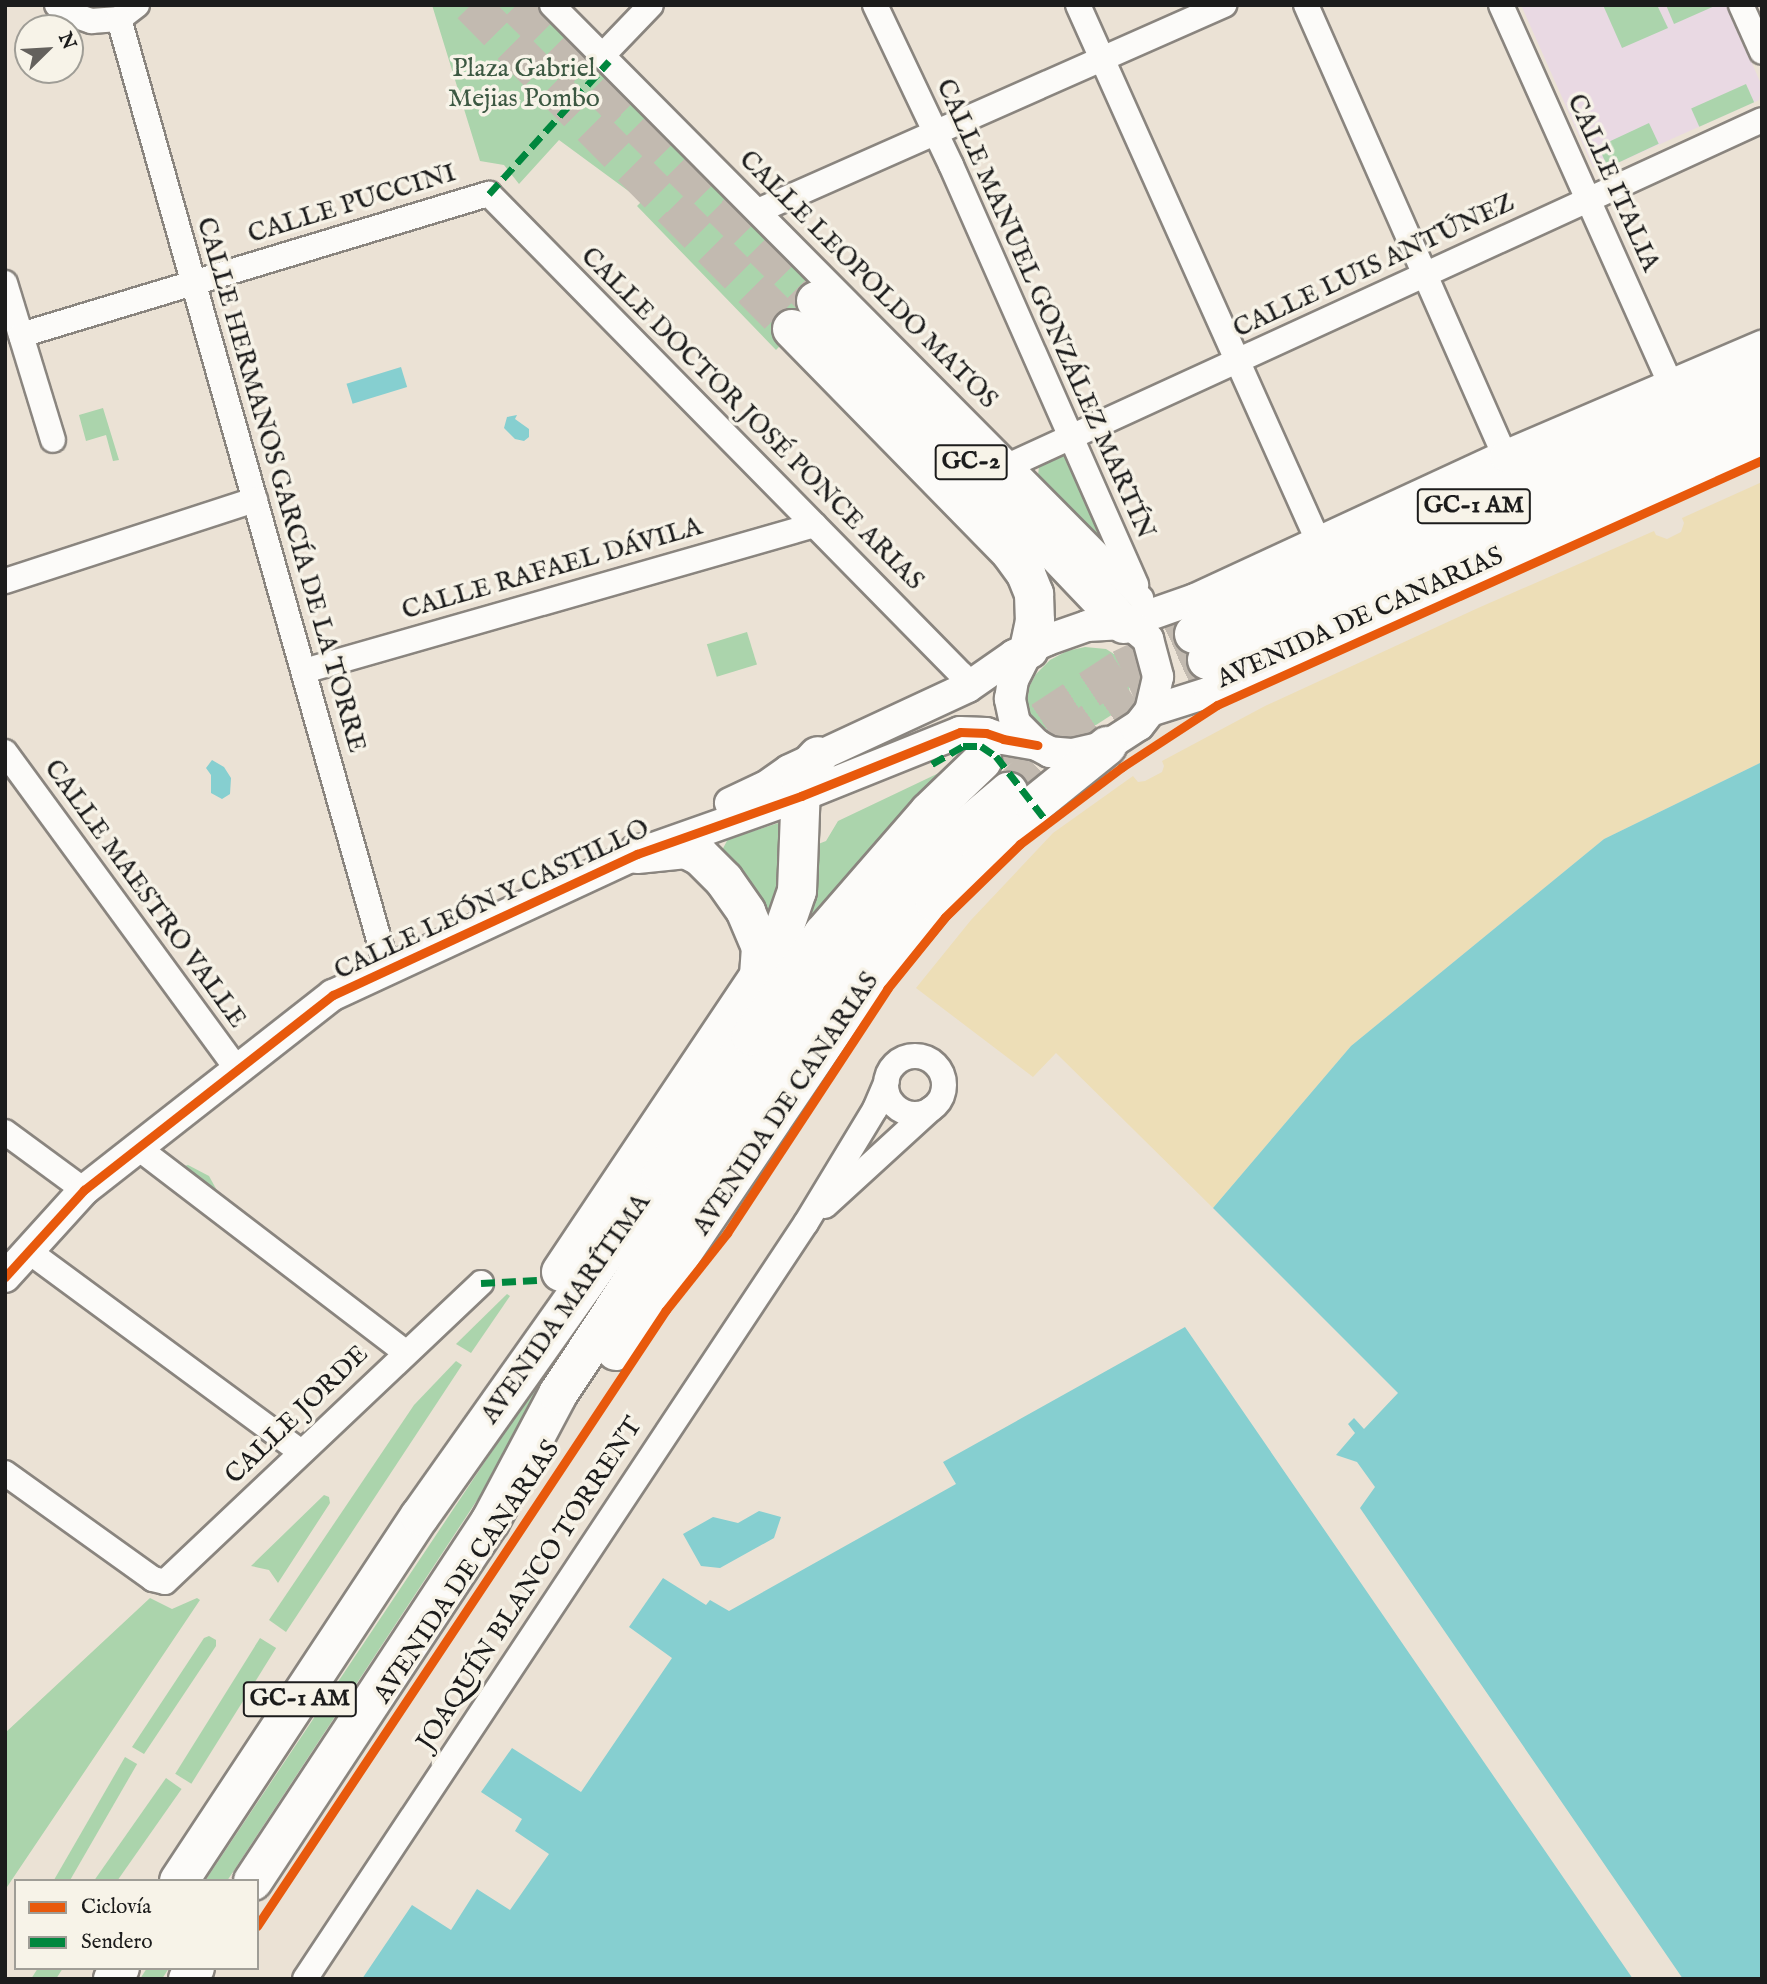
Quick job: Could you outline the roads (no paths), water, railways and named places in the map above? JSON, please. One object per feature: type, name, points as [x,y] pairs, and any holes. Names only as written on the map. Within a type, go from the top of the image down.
[{"type":"highway","name":"GC-2","points":[[816,301],[1140,620]]},
{"type":"highway","name":"GC-2","points":[[792,329],[1011,553],[1026,574],[1034,594],[1035,621],[1029,649]]},
{"type":"highway","name":"GC-1 AM","points":[[1199,631],[1758,369]]},
{"type":"highway","points":[[490,1522],[594,1384],[852,1003],[935,903],[1034,805],[1107,746]]},
{"type":"highway","points":[[421,1516],[475,1402],[759,975],[784,932],[797,891],[801,796],[807,768],[818,756]]},
{"type":"highway","name":"AVENIDA MARÍTIMA","points":[[180,1879],[421,1516],[661,1175],[751,1036],[823,934],[912,830],[982,761]]},
{"type":"highway","name":"AVENIDA MARÍTIMA","points":[[254,1879],[490,1522],[558,1394],[844,960],[895,896],[951,840],[1008,792]]},
{"type":"highway","points":[[637,854],[686,849],[700,856],[724,880],[757,937],[762,958],[759,975]]},
{"type":"street","name":"CALLE HERMANOS GARCÍA DE LA TORRE","points":[[57,5],[65,12],[91,21],[128,12],[192,284],[387,968]]},
{"type":"street","name":"CALLE LEOPOLDO MATOS","points":[[552,5],[1010,466],[1140,620]]},
{"type":"street","points":[[603,55],[651,5]]},
{"type":"street","name":"CALLE MANUEL GONZÁLEZ MARTÍN","points":[[875,5],[1072,437],[1140,620]]},
{"type":"street","points":[[1078,5],[1319,543]]},
{"type":"street","points":[[758,211],[1224,5]]},
{"type":"street","points":[[1306,5],[1505,456]]},
{"type":"street","name":"CALLE ITALIA","points":[[1501,5],[1671,385]]},
{"type":"street","points":[[1741,5],[1762,52]]},
{"type":"street","name":"CALLE LUIS ANTÚNEZ","points":[[1010,466],[1762,120]]},
{"type":"street","name":"CALLE PUCCINI","points":[[21,335],[489,194]]},
{"type":"street","name":"CALLE DOCTOR JOSÉ PONCE ARIAS","points":[[489,194],[961,674],[977,682]]},
{"type":"street","points":[[5,284],[53,440]]},
{"type":"street","points":[[1140,620],[1158,677],[1150,710],[1139,725],[1107,746],[1070,754],[1050,752],[1037,745],[1015,723],[1010,699],[1013,680],[1029,649],[1087,626],[1140,620],[1199,631],[1319,543],[1505,456],[1671,385],[1758,369]]},
{"type":"street","points":[[1150,710],[1210,692],[1762,440]]},
{"type":"street","points":[[5,581],[255,500]]},
{"type":"street","name":"CALLE RAFAEL DÁVILA","points":[[304,671],[815,525]]},
{"type":"street","name":"CALLE LEÓN Y CASTILLO","points":[[637,854],[674,829],[765,787],[789,770],[977,682],[1014,656],[1029,649]]},
{"type":"street","name":"CALLE LEÓN Y CASTILLO","points":[[5,1277],[84,1190],[333,995],[637,854],[801,796],[960,732],[986,733],[1037,745]]},
{"type":"street","name":"CALLE MAESTRO VALLE","points":[[5,752],[238,1070]]},
{"type":"street","points":[[917,1056],[933,1062],[939,1069],[944,1086],[938,1102],[932,1108],[914,1114],[897,1107],[891,1100],[887,1081],[894,1066],[908,1057],[917,1056]]},
{"type":"street","name":"JOAQUÍN BLANCO TORRENT","points":[[305,1979],[806,1223],[875,1109],[887,1081]]},
{"type":"street","name":"JOAQUÍN BLANCO TORRENT","points":[[806,1223],[932,1108]]},
{"type":"street","points":[[5,1132],[84,1190]]},
{"type":"street","points":[[137,1147],[405,1352]]},
{"type":"street","points":[[27,1250],[301,1452]]},
{"type":"street","name":"CALLE JORDE","points":[[5,1473],[153,1579],[165,1582],[176,1575],[405,1352],[481,1283]]},
{"type":"water","points":[[401,367],[407,387],[353,404],[346,384]]},
{"type":"water","points":[[517,415],[515,419],[529,429],[529,437],[524,441],[515,439],[504,428],[507,417]]},
{"type":"water","points":[[212,760],[224,767],[231,778],[230,794],[222,799],[211,793],[211,775],[206,768]]},
{"type":"water","points":[[1762,762],[1762,1979],[1683,1979],[1360,1508],[1375,1487],[1357,1462],[1336,1455],[1355,1433],[1348,1424],[1354,1418],[1364,1429],[1398,1393],[1213,1208],[1351,1046],[1604,839]]},
{"type":"water","points":[[1185,1327],[1633,1979],[362,1979],[412,1905],[451,1930],[477,1889],[510,1910],[549,1854],[515,1831],[522,1819],[481,1792],[512,1748],[581,1792],[672,1658],[629,1627],[663,1578],[706,1605],[710,1600],[729,1611],[956,1484],[943,1462]]},
{"type":"water","points":[[759,1511],[781,1517],[774,1538],[720,1568],[701,1566],[683,1534],[713,1517],[738,1523]]},
{"type":"tunnel","points":[[471,5],[792,329]]},
{"type":"tunnel","points":[[516,5],[816,301]]},
{"type":"tunnel","points":[[994,752],[1121,669],[1194,634]]},
{"type":"tunnel","points":[[1008,792],[1061,743],[1132,694],[1207,660]]},
{"type":"park label","name":"Plaza Gabriel Mejias Pombo","points":[[524,84]]}]
